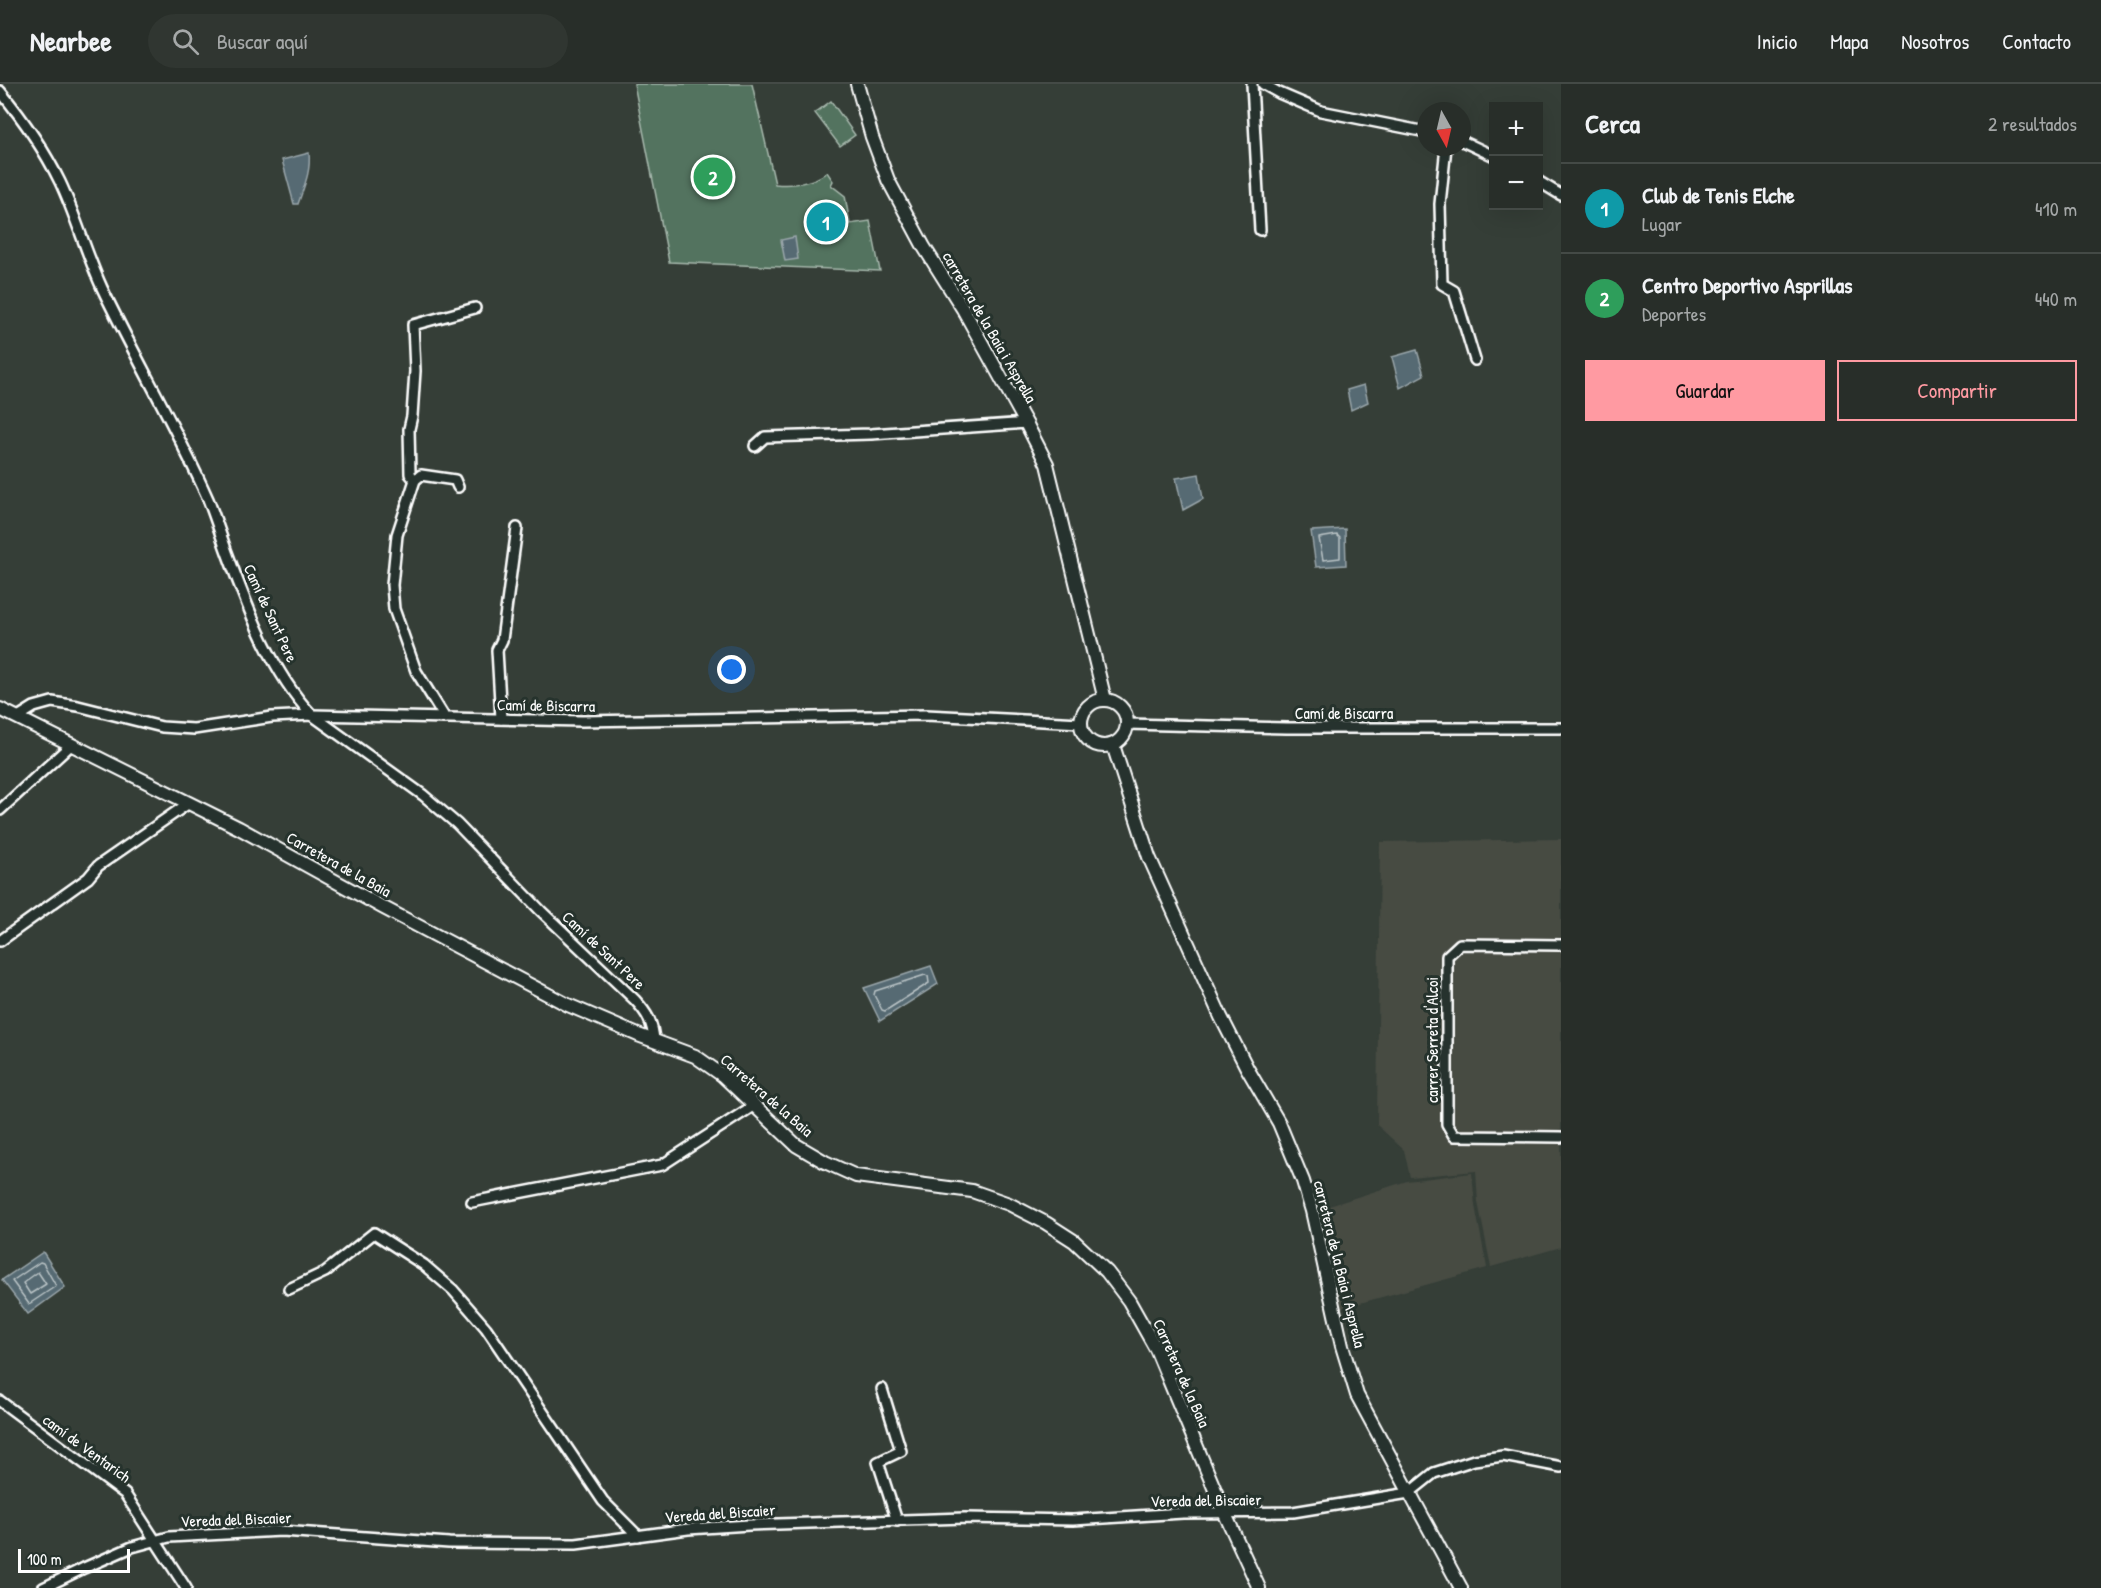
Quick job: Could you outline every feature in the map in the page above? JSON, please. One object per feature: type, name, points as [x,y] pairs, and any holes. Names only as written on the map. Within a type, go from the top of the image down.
[{"type":"main road","name":"carretera de la Baia i Asprella","points":[[857,84],[872,137],[888,180],[924,247],[963,309],[1027,423],[1047,464],[1105,700]]},
{"type":"main road","points":[[1105,700],[1120,706],[1125,713],[1127,724],[1124,735],[1113,745],[1105,746],[1093,743],[1083,734],[1081,723],[1087,707],[1105,700]]},
{"type":"main road","name":"Carretera de la Baia","points":[[0,709],[189,803],[568,1005],[695,1056],[722,1075],[796,1145],[825,1162],[856,1176],[972,1191],[1009,1203],[1074,1241],[1107,1272],[1129,1301],[1156,1349],[1225,1514],[1259,1588]]},
{"type":"main road","name":"carretera de la Baia i Asprella","points":[[1113,745],[1153,865],[1221,1017],[1279,1123],[1303,1181],[1312,1210],[1342,1346],[1357,1395],[1461,1588]]},
{"type":"street","points":[[1252,84],[1260,230]]},
{"type":"street","points":[[1263,84],[1321,111],[1417,130]]},
{"type":"street","name":"Camí de Sant Pere","points":[[0,91],[24,120],[45,153],[60,183],[101,286],[208,500],[264,642],[299,701],[312,715],[423,795],[458,824],[540,911],[635,1000],[654,1028],[654,1041]]},
{"type":"street","points":[[1471,145],[1489,154]]},
{"type":"street","points":[[1445,156],[1440,204],[1442,284],[1454,291],[1475,360]]},
{"type":"street","points":[[1543,184],[1561,195]]},
{"type":"street","points":[[416,480],[410,474],[409,429],[415,371],[413,325],[475,308]]},
{"type":"street","points":[[755,446],[765,436],[872,434],[1027,423]]},
{"type":"street","points":[[445,718],[416,671],[394,609],[392,585],[397,536],[416,480],[421,475],[454,480],[458,487]]},
{"type":"street","points":[[501,719],[497,650],[502,640],[517,528]]},
{"type":"street","name":"Camí de Biscarra","points":[[18,717],[34,707],[52,702],[78,706],[162,727],[194,729],[272,717],[312,715],[582,721],[926,715],[1081,723]]},
{"type":"street","name":"Camí de Biscarra","points":[[1127,724],[1299,728],[1561,728]]},
{"type":"street","points":[[0,810],[72,744]]},
{"type":"street","points":[[0,941],[80,884],[98,866],[189,803]]},
{"type":"street","name":"carrer Serreta d'Alcoi","points":[[1561,945],[1460,944],[1447,956],[1447,1124],[1454,1136],[1561,1137]]},
{"type":"street","points":[[472,1202],[662,1165],[753,1106]]},
{"type":"street","points":[[289,1289],[325,1272],[374,1233],[424,1265],[453,1290],[486,1328],[603,1501],[638,1536]]},
{"type":"street","points":[[882,1389],[901,1451],[878,1462],[897,1521]]},
{"type":"street","name":"camí de Ventarich","points":[[0,1401],[125,1494],[157,1540],[186,1588]]},
{"type":"street","points":[[1409,1492],[1434,1473],[1474,1460],[1503,1456],[1561,1467]]},
{"type":"street","name":"Vereda del Biscaier","points":[[43,1588],[132,1547],[169,1537],[282,1531],[490,1545],[576,1544],[749,1525],[965,1518],[1073,1520],[1183,1514],[1293,1512],[1409,1492]]},
{"type":"shaded area","points":[[1561,839],[1561,1247],[1491,1267],[1478,1202],[1476,1171],[1410,1177],[1404,1150],[1377,1125],[1380,842]]},
{"type":"shaded area","points":[[1472,1173],[1475,1206],[1487,1268],[1342,1308],[1320,1209],[1407,1181]]},
{"type":"green space","points":[[634,84],[752,84],[775,184],[802,183],[816,179],[827,172],[833,181],[831,185],[845,196],[850,224],[870,221],[880,271],[669,262]]},
{"type":"green space","points":[[831,101],[855,135],[840,146],[815,113]]},
{"type":"water","points":[[309,153],[306,179],[298,204],[294,204],[282,160]]},
{"type":"water","points":[[795,237],[798,259],[785,261],[781,240]]},
{"type":"water","points":[[1417,350],[1424,375],[1400,388],[1392,357]]},
{"type":"water","points":[[1364,385],[1368,402],[1351,410],[1347,390]]},
{"type":"water","points":[[1199,474],[1203,499],[1183,510],[1176,478]]},
{"type":"water","points":[[1345,529],[1346,565],[1316,567],[1311,531]]},
{"type":"water","points":[[931,966],[938,984],[880,1021],[864,988]]},
{"type":"water","points":[[43,1252],[65,1287],[28,1314],[2,1280]]},
{"type":"place","name":"Centro Deportivo Asprillas","points":[[713,177]]},
{"type":"place","name":"Club de Tenis Elche","points":[[826,222]]}]
